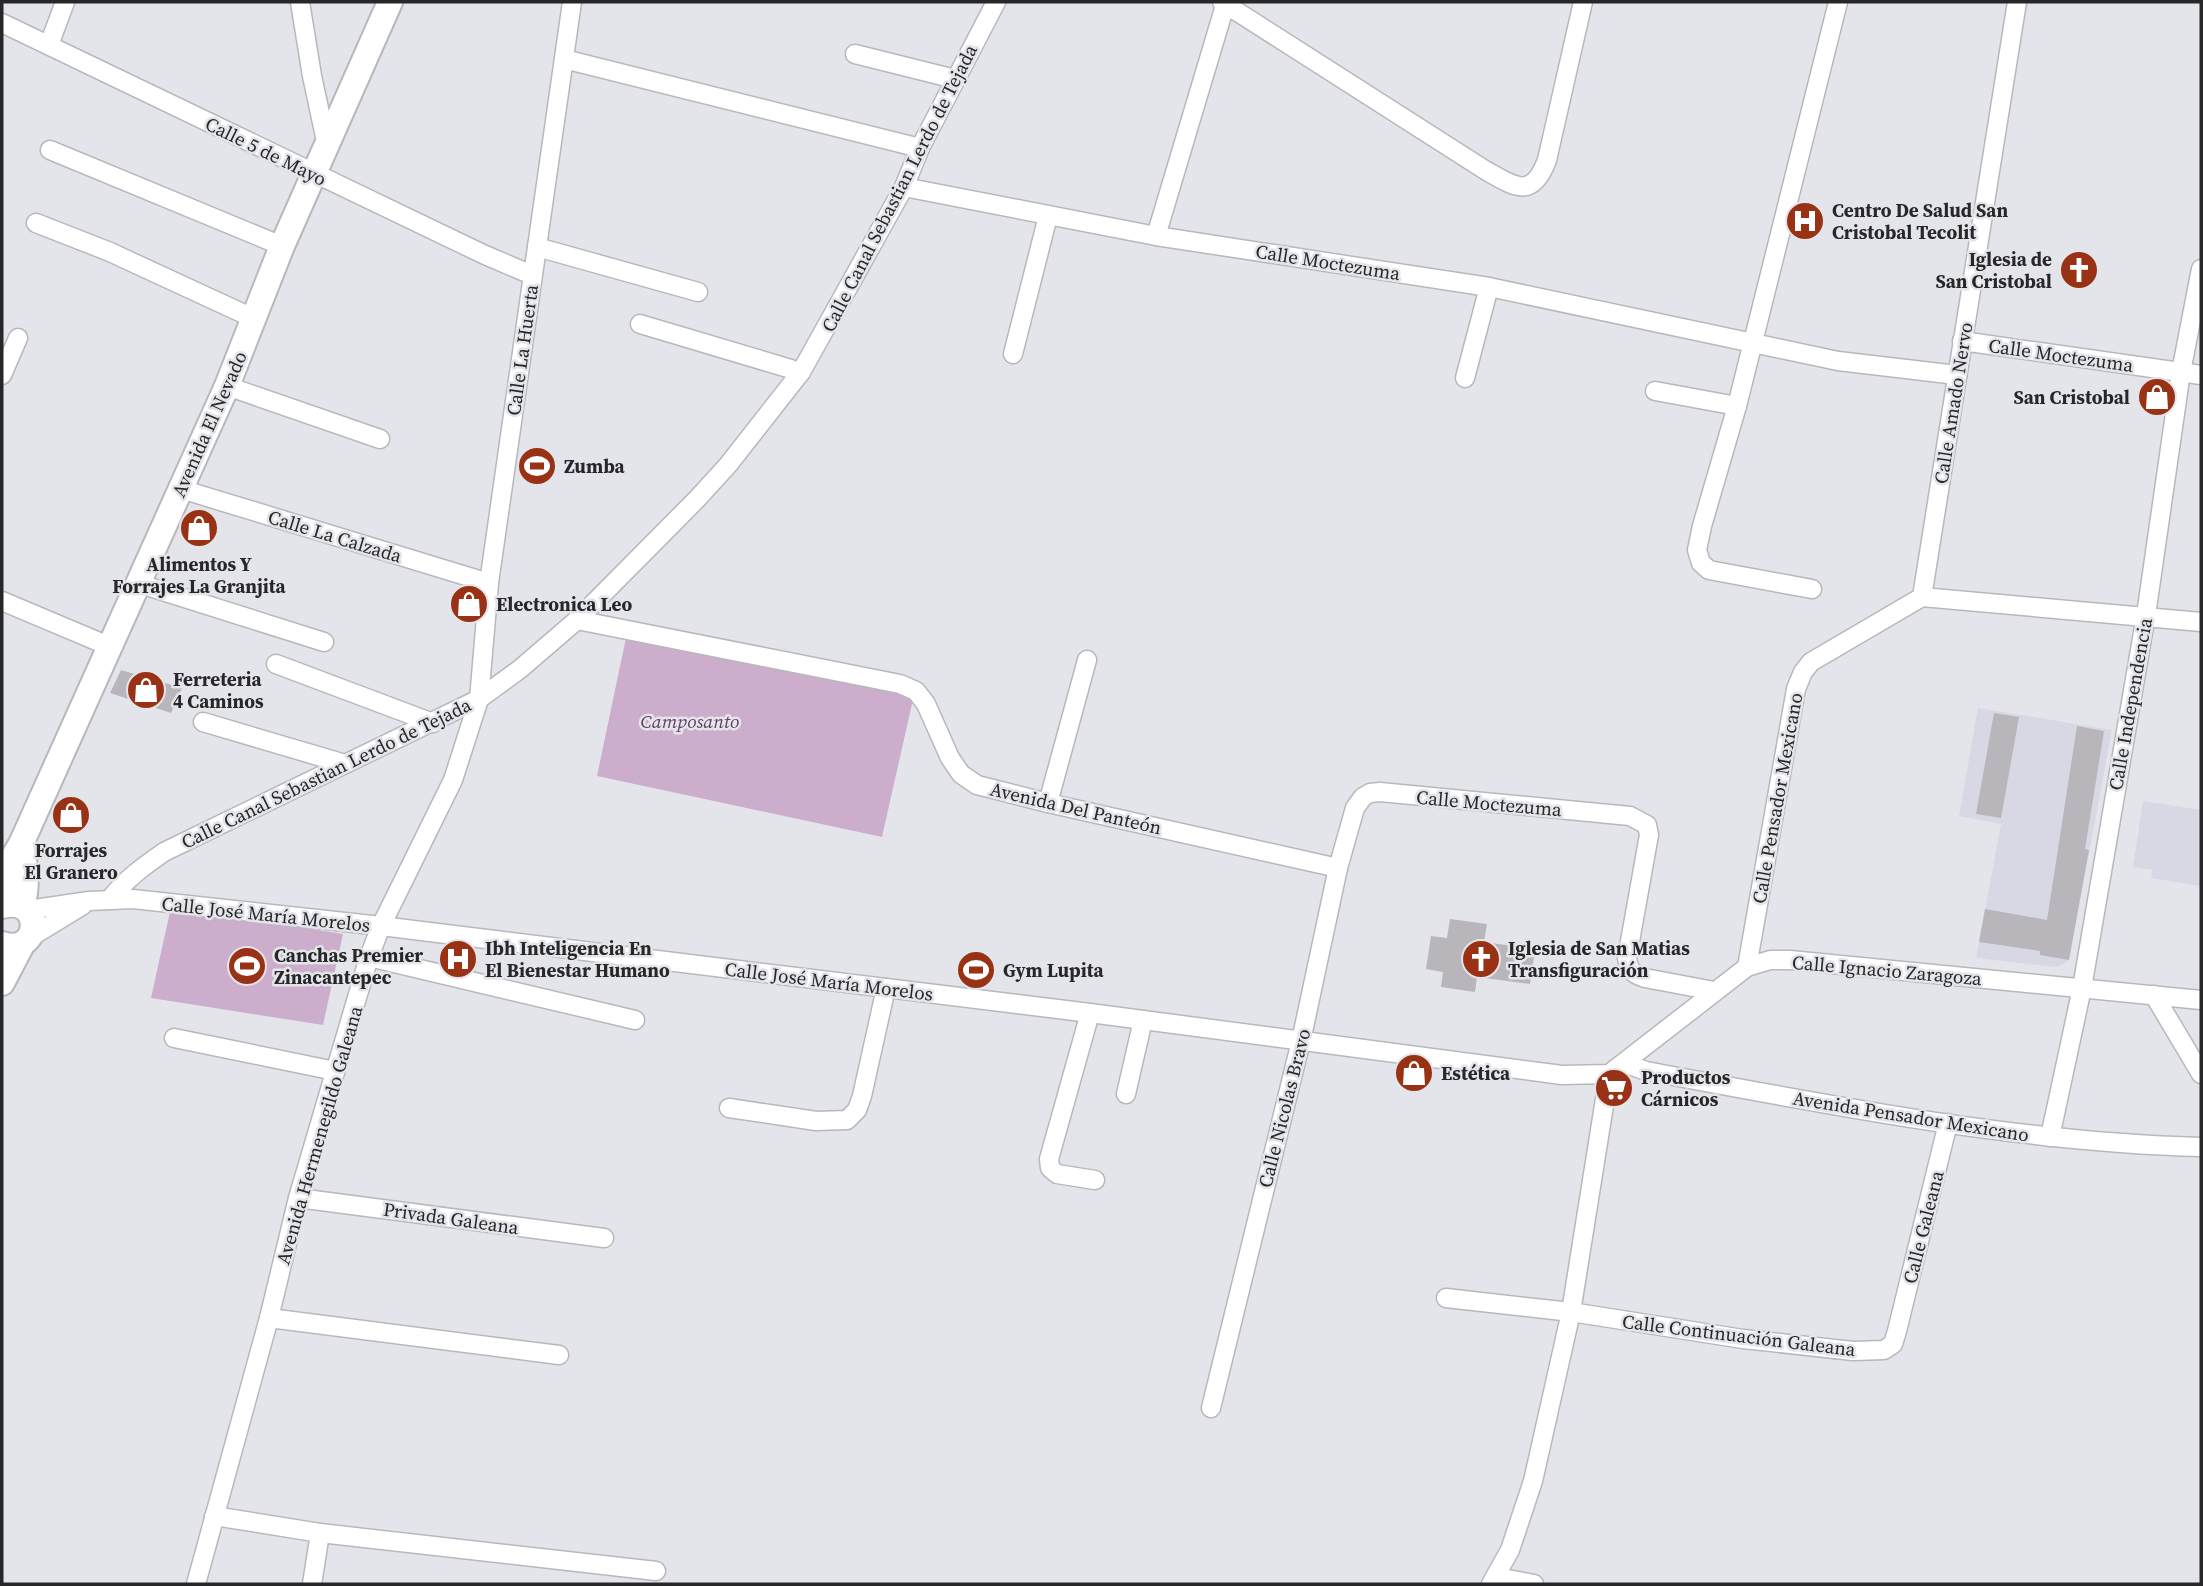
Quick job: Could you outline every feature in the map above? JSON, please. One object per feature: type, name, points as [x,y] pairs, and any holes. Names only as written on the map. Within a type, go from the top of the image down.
[{"type":"street","points":[[49,45],[65,2]]},
{"type":"street","points":[[300,2],[327,146]]},
{"type":"street","name":"Avenida El Nevado","points":[[2,888],[6,867],[21,844],[227,386],[282,246],[390,2]]},
{"type":"street","name":"Calle La Huerta","points":[[479,699],[489,583],[572,2]]},
{"type":"street","name":"Calle Canal Sebastian Lerdo de Tejada","points":[[110,899],[138,870],[164,852],[479,699],[520,669],[577,620],[705,490],[801,372],[904,187],[920,148],[996,2]]},
{"type":"street","points":[[1156,236],[1225,2],[1485,170],[1519,186],[1532,185],[1540,179],[1547,160],[1583,2]]},
{"type":"street","points":[[1812,589],[1709,570],[1701,563],[1698,550],[1702,526],[1737,406],[1838,2]]},
{"type":"street","name":"Calle Amado Nervo","points":[[1922,597],[2017,2]]},
{"type":"street","name":"Calle 5 de Mayo","points":[[2,23],[485,256],[532,275]]},
{"type":"street","points":[[855,54],[955,79]]},
{"type":"street","points":[[564,59],[920,148]]},
{"type":"street","points":[[50,150],[282,246]]},
{"type":"street","name":"Calle Moctezuma","points":[[904,187],[1156,236],[1489,287],[1838,362],[1957,375]]},
{"type":"street","points":[[1013,354],[1048,216]]},
{"type":"street","points":[[36,223],[110,252],[254,319]]},
{"type":"street","points":[[537,247],[698,292]]},
{"type":"street","name":"Calle Independencia","points":[[2050,1137],[2082,988],[2146,615],[2181,372],[2201,269]]},
{"type":"street","points":[[1465,378],[1489,287]]},
{"type":"street","points":[[640,324],[801,372]]},
{"type":"street","points":[[2,376],[18,338]]},
{"type":"street","name":"Calle Moctezuma","points":[[1962,341],[2201,376]]},
{"type":"street","points":[[227,386],[380,439]]},
{"type":"street","points":[[1655,391],[1737,406]]},
{"type":"street","name":"Calle La Calzada","points":[[181,489],[489,583]]},
{"type":"street","points":[[137,583],[324,642]]},
{"type":"street","points":[[1922,597],[2201,622]]},
{"type":"street","name":"Calle Pensador Mexicano","points":[[1747,967],[1796,689],[1803,672],[1811,662],[1827,651],[1922,597]]},
{"type":"street","points":[[2,601],[111,647]]},
{"type":"street","name":"Avenida Del Panteón","points":[[577,620],[900,684],[916,691],[926,704],[950,758],[961,774],[978,785],[1338,868]]},
{"type":"street","points":[[1048,803],[1087,660]]},
{"type":"street","points":[[276,664],[433,723]]},
{"type":"street","name":"Avenida Hermenegildo Galeana","points":[[196,1584],[269,1318],[298,1198],[369,957],[381,926],[453,780],[479,699]]},
{"type":"street","points":[[203,722],[345,764]]},
{"type":"street","name":"Calle Moctezuma","points":[[1354,808],[1363,797],[1381,792],[1630,816],[1647,825],[1649,835],[1627,958],[1629,968],[1634,974],[1645,978],[1714,991]]},
{"type":"street","name":"Calle Nicolas Bravo","points":[[1211,1408],[1301,1041],[1338,868],[1354,808]]},
{"type":"street","points":[[2,983],[18,941],[33,924],[17,907],[26,893],[27,876],[21,844]]},
{"type":"street","name":"Calle José María Morelos","points":[[17,907],[133,899],[381,926],[1090,1013],[1562,1075],[1609,1074]]},
{"type":"street","name":"Calle José María Morelos","points":[[18,941],[89,901]]},
{"type":"street","points":[[369,957],[635,1020]]},
{"type":"street","name":"Calle Ignacio Zaragoza","points":[[1609,1074],[1747,967],[1770,960],[2201,1000]]},
{"type":"street","points":[[729,1108],[816,1121],[847,1121],[857,1110],[862,1096],[886,988]]},
{"type":"street","points":[[2154,995],[2201,1074]]},
{"type":"street","points":[[1090,1013],[1049,1158],[1050,1168],[1056,1174],[1095,1180]]},
{"type":"street","points":[[1126,1094],[1143,1020]]},
{"type":"street","points":[[174,1038],[335,1071]]},
{"type":"street","name":"Avenida Pensador Mexicano","points":[[1624,1063],[1646,1071],[1786,1097],[1948,1123],[2050,1137],[2201,1147]]},
{"type":"street","points":[[1534,1584],[1494,1581],[1510,1550],[1533,1481],[1571,1312],[1609,1074]]},
{"type":"street","name":"Calle Galeana","points":[[1897,1331],[1948,1123]]},
{"type":"street","name":"Privada Galeana","points":[[298,1198],[604,1238]]},
{"type":"street","points":[[1446,1298],[1571,1312]]},
{"type":"street","name":"Calle Continuación Galeana","points":[[1571,1312],[1743,1339],[1853,1352],[1885,1350],[1893,1344],[1897,1331]]},
{"type":"street","points":[[269,1318],[559,1354]]},
{"type":"street","points":[[214,1516],[320,1533],[656,1571]]},
{"type":"street","points":[[312,1584],[320,1533]]},
{"type":"shaded area","points":[[1978,708],[2112,730],[2069,960],[2056,967],[1976,958],[2001,824],[1959,816]]},
{"type":"shaded area","points":[[2143,801],[2201,810],[2201,886],[2151,878],[2152,870],[2133,867]]},
{"type":"green space","name":"Camposanto","points":[[627,633],[914,695],[882,837],[597,776]]},
{"type":"green space","name":"Canchas Premier Zinacantepec","points":[[171,907],[343,934],[323,1025],[151,998]]},
{"type":"building","name":"Ferreteria 4 Caminos","points":[[121,670],[182,688],[171,713],[110,693]]},
{"type":"building","points":[[1994,713],[2019,717],[2001,818],[1976,814]]},
{"type":"building","points":[[2077,726],[2104,731],[2085,849],[2089,850],[2069,960],[2040,955],[2040,951],[1979,942],[1985,909],[2047,920]]},
{"type":"building","name":"Iglesia de San Matias Transfiguración","points":[[1450,919],[1487,924],[1484,942],[1535,949],[1530,984],[1477,977],[1475,992],[1441,987],[1443,972],[1426,969],[1431,936],[1447,938]]},
{"type":"place","name":"Centro De Salud San Cristobal Tecolit","points":[[1805,221]]},
{"type":"place","name":"Iglesia de San Cristobal","points":[[2079,270]]},
{"type":"place","name":"San Cristobal","points":[[2157,397]]},
{"type":"place","name":"Zumba","points":[[537,466]]},
{"type":"place","name":"Alimentos Y Forrajes La Granjita","points":[[199,528]]},
{"type":"place","name":"Electronica Leo","points":[[469,604]]},
{"type":"place","name":"Ferreteria 4 Caminos","points":[[146,690]]},
{"type":"place","name":"Forrajes El Granero","points":[[71,815]]},
{"type":"place","name":"Ibh Inteligencia En El Bienestar Humano","points":[[458,959]]},
{"type":"place","name":"Iglesia de San Matias Transfiguración","points":[[1481,959]]},
{"type":"place","name":"Canchas Premier Zinacantepec","points":[[247,966]]},
{"type":"place","name":"Gym Lupita","points":[[976,970]]},
{"type":"place","name":"Estética","points":[[1414,1073]]},
{"type":"place","name":"Productos Cárnicos","points":[[1614,1088]]}]
